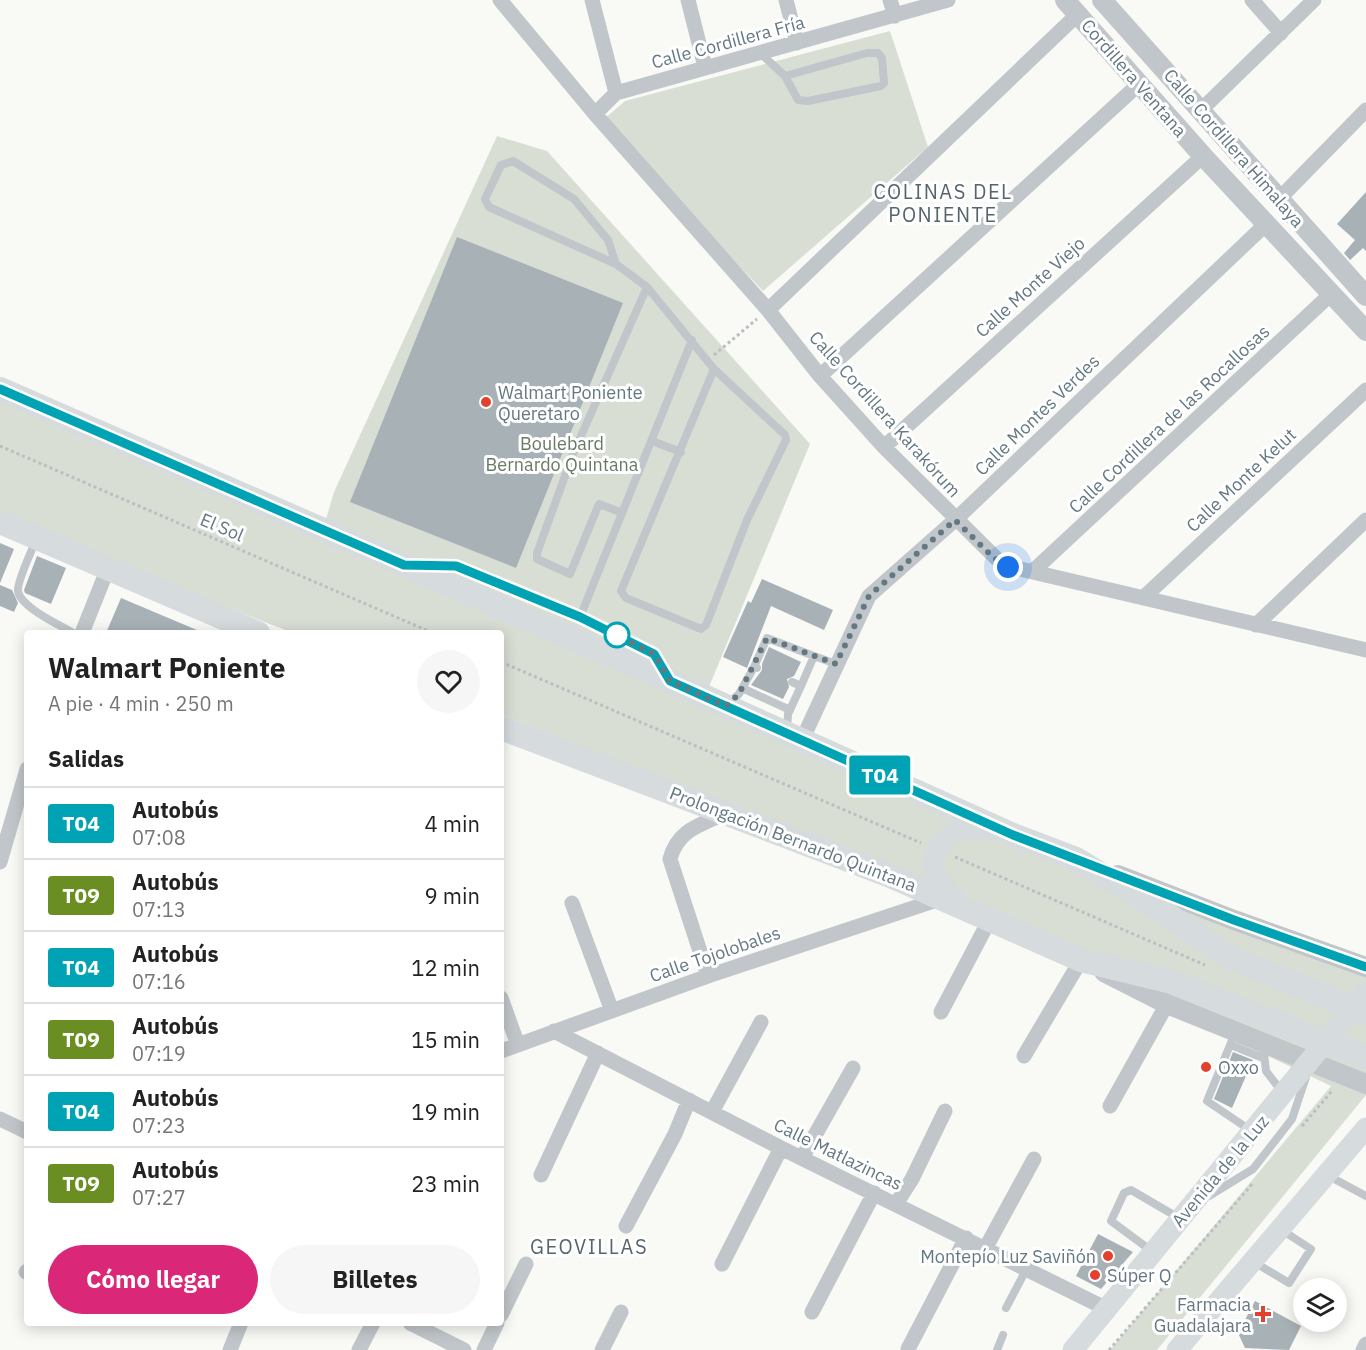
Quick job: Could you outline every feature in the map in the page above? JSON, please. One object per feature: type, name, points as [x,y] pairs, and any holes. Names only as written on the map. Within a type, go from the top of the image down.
[{"type":"main road","points":[[0,389],[670,681],[734,697],[1013,835],[1076,859],[1162,911],[1233,959],[1362,1004]]},
{"type":"main road","points":[[0,522],[251,630]]},
{"type":"main road","name":"Prolongación Bernardo Quintana","points":[[504,729],[952,902],[1081,960],[1173,982],[1366,1057]]},
{"type":"main road","points":[[952,902],[933,864],[936,849],[955,832],[968,828],[1013,835]]},
{"type":"main road","name":"Avenida de la Luz","points":[[1073,1350],[1327,1041],[1362,1004]]},
{"type":"main road","points":[[1179,1350],[1252,1261],[1364,1132]]},
{"type":"street","name":"Calle Cordillera Karakórum","points":[[500,0],[884,447],[955,520],[1003,565],[1365,649]]},
{"type":"street","points":[[592,0],[616,93],[596,114]]},
{"type":"street","points":[[688,0],[705,67]]},
{"type":"street","points":[[786,0],[797,44]]},
{"type":"street","points":[[890,0],[895,16]]},
{"type":"street","name":"Calle Cordillera Fría","points":[[616,93],[948,0]]},
{"type":"street","name":"Calle Cordillera Himalaya","points":[[1102,0],[1366,296]]},
{"type":"street","points":[[1252,0],[1281,33]]},
{"type":"street","points":[[1201,110],[1314,0]]},
{"type":"street","points":[[768,310],[1072,7]]},
{"type":"street","name":"Cordillera Ventana","points":[[1072,7],[1203,156]]},
{"type":"street","points":[[820,375],[1139,84]]},
{"type":"street","points":[[1278,200],[1366,110]]},
{"type":"street","name":"Calle Cordillera Himalaya","points":[[1203,156],[1366,331]]},
{"type":"street","name":"Calle Monte Viejo","points":[[884,447],[1203,156]]},
{"type":"street","name":"Calle Montes Verdes","points":[[793,728],[836,664],[869,596],[955,520],[1266,224]]},
{"type":"street","name":"Calle Cordillera de las Rocallosas","points":[[1032,572],[1331,294]]},
{"type":"street","name":"Calle Monte Kelut","points":[[1143,598],[1366,390]]},
{"type":"street","points":[[1256,625],[1366,520]]},
{"type":"street","points":[[83,630],[108,568]]},
{"type":"street","points":[[0,862],[24,779]]},
{"type":"street","points":[[708,976],[670,859],[674,845],[683,833],[726,813]]},
{"type":"street","points":[[1076,859],[1234,920],[1366,967]]},
{"type":"street","name":"Calle Tojolobales","points":[[504,1050],[708,976],[952,902]]},
{"type":"street","points":[[572,903],[612,1011]]},
{"type":"street","points":[[941,1012],[990,919]]},
{"type":"street","points":[[1024,1056],[1081,960]]},
{"type":"street","name":"Prolongación Bernardo Quintana","points":[[1081,960],[1233,1038],[1263,1050],[1311,1061],[1366,1084]]},
{"type":"street","points":[[1110,1106],[1167,1004]]},
{"type":"street","points":[[504,1006],[518,1045]]},
{"type":"street","points":[[712,1112],[761,1022]]},
{"type":"street","name":"Calle Matlazincas","points":[[554,1030],[781,1148],[1107,1309]]},
{"type":"street","points":[[541,1176],[598,1053]]},
{"type":"street","points":[[802,1158],[853,1068]]},
{"type":"street","points":[[626,1226],[675,1134],[689,1100]]},
{"type":"street","points":[[896,1204],[912,1179],[945,1111]]},
{"type":"street","points":[[5,1121],[24,1118]]},
{"type":"street","points":[[5,1121],[24,1130]]},
{"type":"street","points":[[722,1264],[781,1148]]},
{"type":"street","points":[[985,1249],[1034,1159]]},
{"type":"street","points":[[812,1312],[874,1192]]},
{"type":"street","points":[[908,1349],[966,1238]]},
{"type":"street","points":[[504,1309],[526,1264]]},
{"type":"street","points":[[602,1350],[621,1312]]},
{"type":"street","points":[[230,1350],[241,1326]]},
{"type":"street","points":[[359,1350],[371,1326]]},
{"type":"street","points":[[416,1326],[464,1350]]},
{"type":"street","points":[[484,1350],[496,1326]]},
{"type":"street","points":[[1363,1350],[1366,1344]]},
{"type":"lane","points":[[760,53],[785,76],[798,100],[808,101],[881,86],[884,83],[882,58],[878,53],[867,53],[785,76]]},
{"type":"lane","points":[[616,264],[608,240],[574,199],[513,161],[501,165],[484,199],[489,207],[616,264],[647,287],[714,369],[780,428],[786,440],[762,486],[706,625],[702,629],[622,595],[621,591],[714,369]]},
{"type":"lane","points":[[620,512],[599,504],[570,574],[537,559],[537,553],[573,454],[647,287]]},
{"type":"lane","points":[[580,617],[620,512],[652,441],[692,340]]},
{"type":"lane","points":[[652,441],[681,452]]},
{"type":"lane","points":[[36,537],[18,590],[27,605],[68,630]]},
{"type":"lane","points":[[404,565],[456,566],[580,617],[654,654],[670,681]]},
{"type":"lane","points":[[734,697],[756,668],[767,638],[836,664]]},
{"type":"lane","points":[[793,728],[801,686],[814,656]]},
{"type":"lane","points":[[792,682],[801,686]]},
{"type":"lane","points":[[1233,1038],[1207,1101],[1253,1132]]},
{"type":"lane","points":[[1263,1050],[1266,1071],[1284,1094]]},
{"type":"lane","points":[[1153,1252],[1111,1221],[1124,1193],[1131,1190],[1186,1213],[1253,1169],[1292,1119],[1311,1061]]},
{"type":"lane","points":[[1326,1174],[1366,1196]]},
{"type":"lane","points":[[1252,1261],[1289,1282],[1311,1250],[1280,1229]]},
{"type":"lane","points":[[1006,1308],[1026,1270]]},
{"type":"lane","points":[[997,1350],[1003,1335]]},
{"type":"path","points":[[707,360],[768,310]]},
{"type":"path","name":"El Sol","points":[[0,446],[427,630]]},
{"type":"path","points":[[1301,1127],[1332,1091]]},
{"type":"path","points":[[1109,1350],[1255,1180]]},
{"type":"green space","points":[[890,31],[928,147],[763,291],[602,121],[625,101]]},
{"type":"green space","name":"Boulebard Bernardo Quintana","points":[[497,136],[547,151],[810,444],[701,706],[884,788],[1366,960],[1366,1095],[1157,1350],[1110,1350],[1331,1086],[796,831],[504,716],[504,630],[285,630],[117,564],[0,513],[0,398],[321,536],[334,492]]},
{"type":"building","points":[[1366,192],[1366,251],[1363,248],[1350,260],[1344,253],[1355,240],[1337,224]]},
{"type":"building","name":"Walmart Poniente Queretaro","points":[[457,237],[623,303],[516,568],[350,502]]},
{"type":"building","points":[[0,543],[14,549],[0,583]]},
{"type":"building","points":[[37,556],[66,568],[51,604],[25,593],[24,590]]},
{"type":"building","points":[[762,579],[833,610],[824,630],[771,606],[747,668],[723,657],[748,601],[751,603]]},
{"type":"building","points":[[0,585],[12,590],[18,603],[14,612],[0,606]]},
{"type":"building","points":[[121,598],[197,630],[107,630]]},
{"type":"building","points":[[769,647],[801,662],[794,676],[787,679],[789,687],[783,699],[751,685],[762,670]]},
{"type":"building","points":[[1233,1052],[1253,1060],[1232,1108],[1214,1099]]},
{"type":"building","name":"Montepío Luz Saviñón","points":[[1098,1234],[1133,1252],[1101,1289],[1076,1276]]},
{"type":"building","name":"Farmacia Guadalajara","points":[[1255,1301],[1293,1322],[1293,1332],[1298,1332],[1289,1350],[1245,1348],[1238,1333]]},
{"type":"bus line","name":"T04","points":[[0,389],[404,565],[456,566],[580,617],[654,654],[670,681],[1013,835],[1234,920],[1366,967]]},
{"type":"place","name":"Walmart Poniente Queretaro","points":[[486,402]]},
{"type":"place","name":"Oxxo","points":[[1206,1067]]},
{"type":"place","name":"Montepío Luz Saviñón","points":[[1108,1256]]},
{"type":"place","name":"Súper Q","points":[[1095,1275]]},
{"type":"place","name":"Farmacia Guadalajara","points":[[1263,1314]]},
{"type":"district","name":"COLINAS DEL PONIENTE","points":[[943,202]]},
{"type":"district","name":"GEOVILLAS","points":[[589,1246]]},
{"type":"route","points":[[617,635],[610,632],[654,654],[670,681],[726,706],[739,694],[767,638],[771,637],[836,664],[869,596],[955,520],[994,558],[1008,567]]}]
